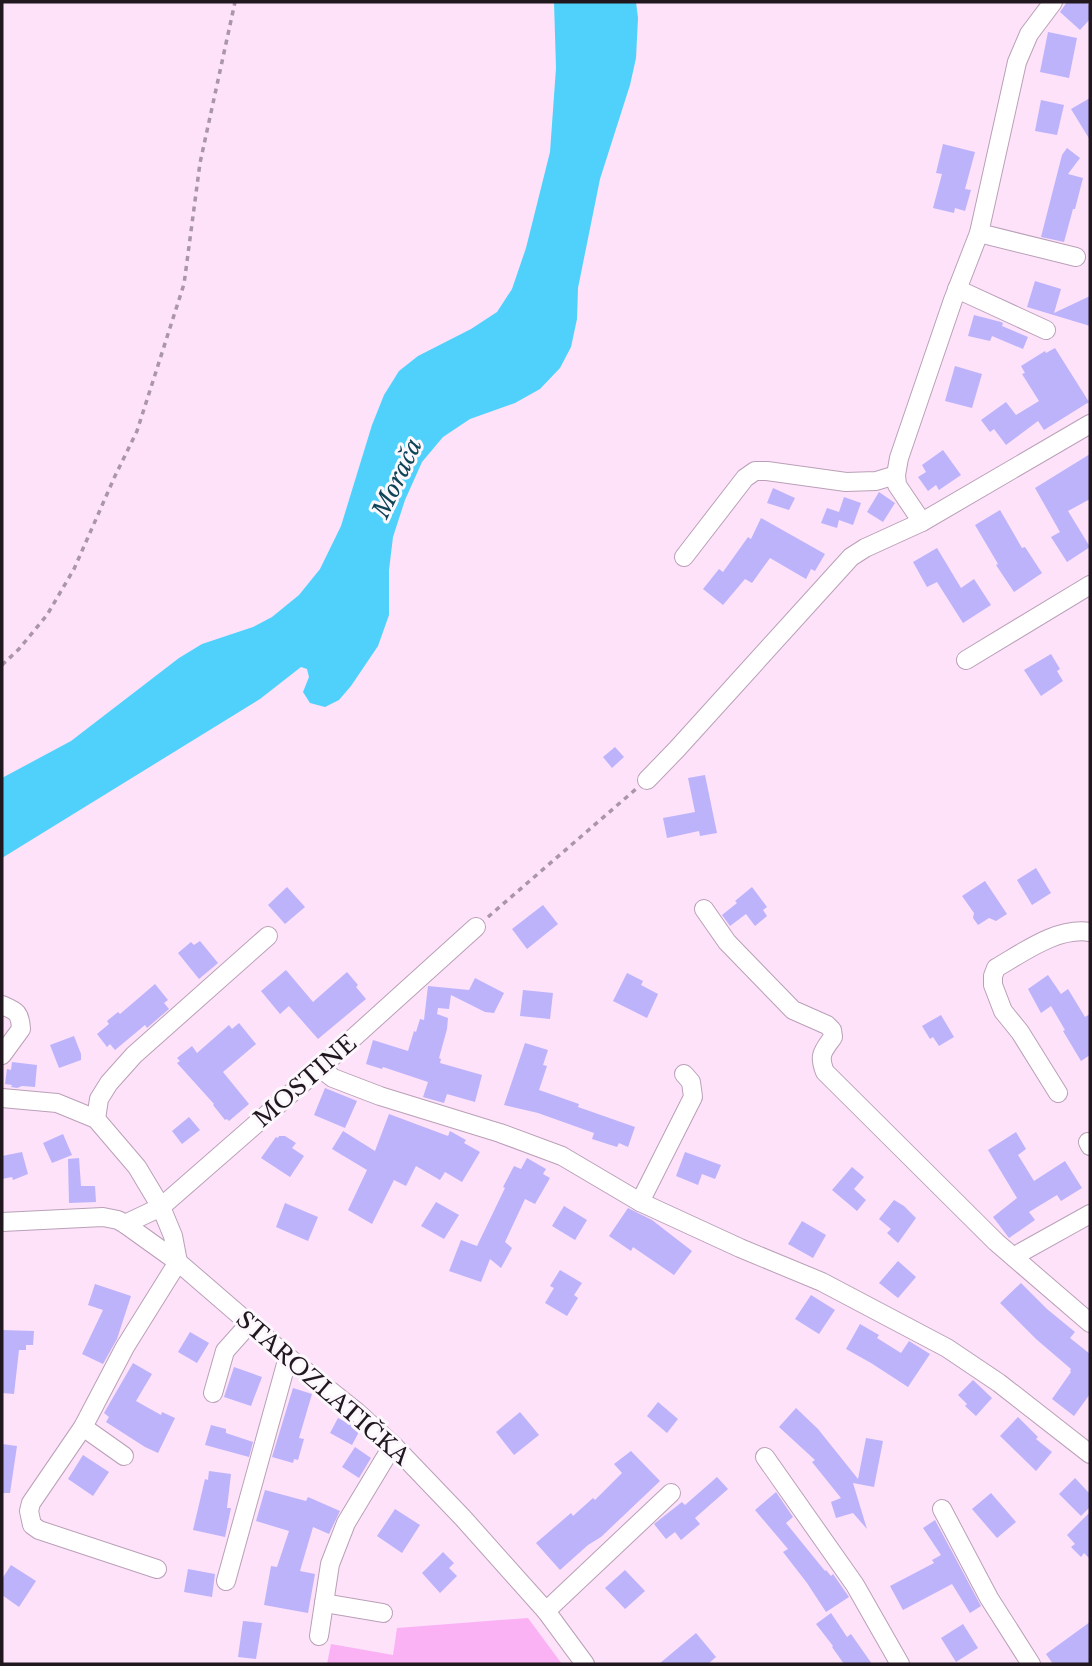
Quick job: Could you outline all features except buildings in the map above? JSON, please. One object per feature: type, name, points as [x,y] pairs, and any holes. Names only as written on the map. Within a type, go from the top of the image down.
[{"type":"street","points":[[922,522],[900,491],[896,475],[902,448],[979,233],[1017,62],[1029,34],[1053,2]]},
{"type":"street","points":[[979,233],[1076,257]]},
{"type":"street","points":[[957,289],[1046,330]]},
{"type":"street","points":[[647,780],[851,558],[865,548],[922,522],[1090,424]]},
{"type":"street","points":[[684,557],[745,478],[755,471],[846,482],[876,481],[896,475]]},
{"type":"street","points":[[966,660],[1090,585]]},
{"type":"street","points":[[704,908],[727,942],[793,1010],[827,1025],[832,1030],[833,1037],[822,1054],[821,1062],[825,1072],[996,1242],[1090,1323]]},
{"type":"street","name":"MOSTINE","points":[[125,1224],[161,1206],[320,1069],[476,928]]},
{"type":"street","points":[[1058,1093],[1020,1032],[1003,1011],[993,985],[993,976],[996,968],[1057,935],[1078,930],[1090,932]]},
{"type":"street","points":[[96,1119],[99,1099],[109,1083],[134,1055],[268,936]]},
{"type":"street","points":[[2,1005],[16,1011],[22,1029],[2,1055]]},
{"type":"street","points":[[320,1069],[333,1078],[380,1096],[500,1133],[562,1156],[640,1202],[822,1282],[947,1348],[999,1383],[1090,1454]]},
{"type":"street","points":[[640,1202],[693,1097],[691,1082],[684,1074]]},
{"type":"street","points":[[2,1098],[57,1103],[96,1119],[136,1167],[161,1206],[173,1236],[178,1262],[125,1348],[83,1427],[30,1503],[29,1511],[32,1525],[39,1530],[157,1569]]},
{"type":"street","points":[[1015,1258],[1090,1214]]},
{"type":"street","name":"STAROZLATIČKA","points":[[2,1222],[103,1217],[118,1220],[178,1262],[393,1445],[546,1611],[585,1664]]},
{"type":"street","points":[[213,1393],[225,1351],[250,1323]]},
{"type":"street","points":[[226,1581],[288,1357]]},
{"type":"street","points":[[83,1427],[124,1456]]},
{"type":"street","points":[[318,1636],[330,1564],[346,1523],[393,1445]]},
{"type":"street","points":[[765,1457],[855,1585],[900,1664]]},
{"type":"street","points":[[546,1611],[671,1493]]},
{"type":"street","points":[[943,1509],[989,1598],[1031,1664]]},
{"type":"street","points":[[324,1603],[383,1614]]},
{"type":"path","points":[[2,665],[47,615],[74,569],[137,431],[184,284],[200,163],[234,2]]},
{"type":"path","points":[[476,928],[647,780]]},
{"type":"shaded area","points":[[528,1618],[562,1664],[327,1664],[331,1644],[393,1655],[397,1628]]},
{"type":"water","name":"Morača","points":[[554,2],[636,2],[638,18],[636,58],[630,85],[600,179],[578,288],[577,319],[571,347],[560,368],[540,389],[515,403],[470,419],[443,437],[422,462],[405,500],[393,537],[389,570],[389,615],[378,646],[339,700],[325,707],[310,703],[303,692],[309,677],[307,669],[301,667],[260,699],[2,858],[2,778],[71,741],[179,658],[202,644],[253,627],[272,617],[299,595],[320,569],[341,526],[372,425],[384,395],[399,371],[418,356],[471,329],[497,312],[512,289],[526,248],[550,152],[556,68]]}]
